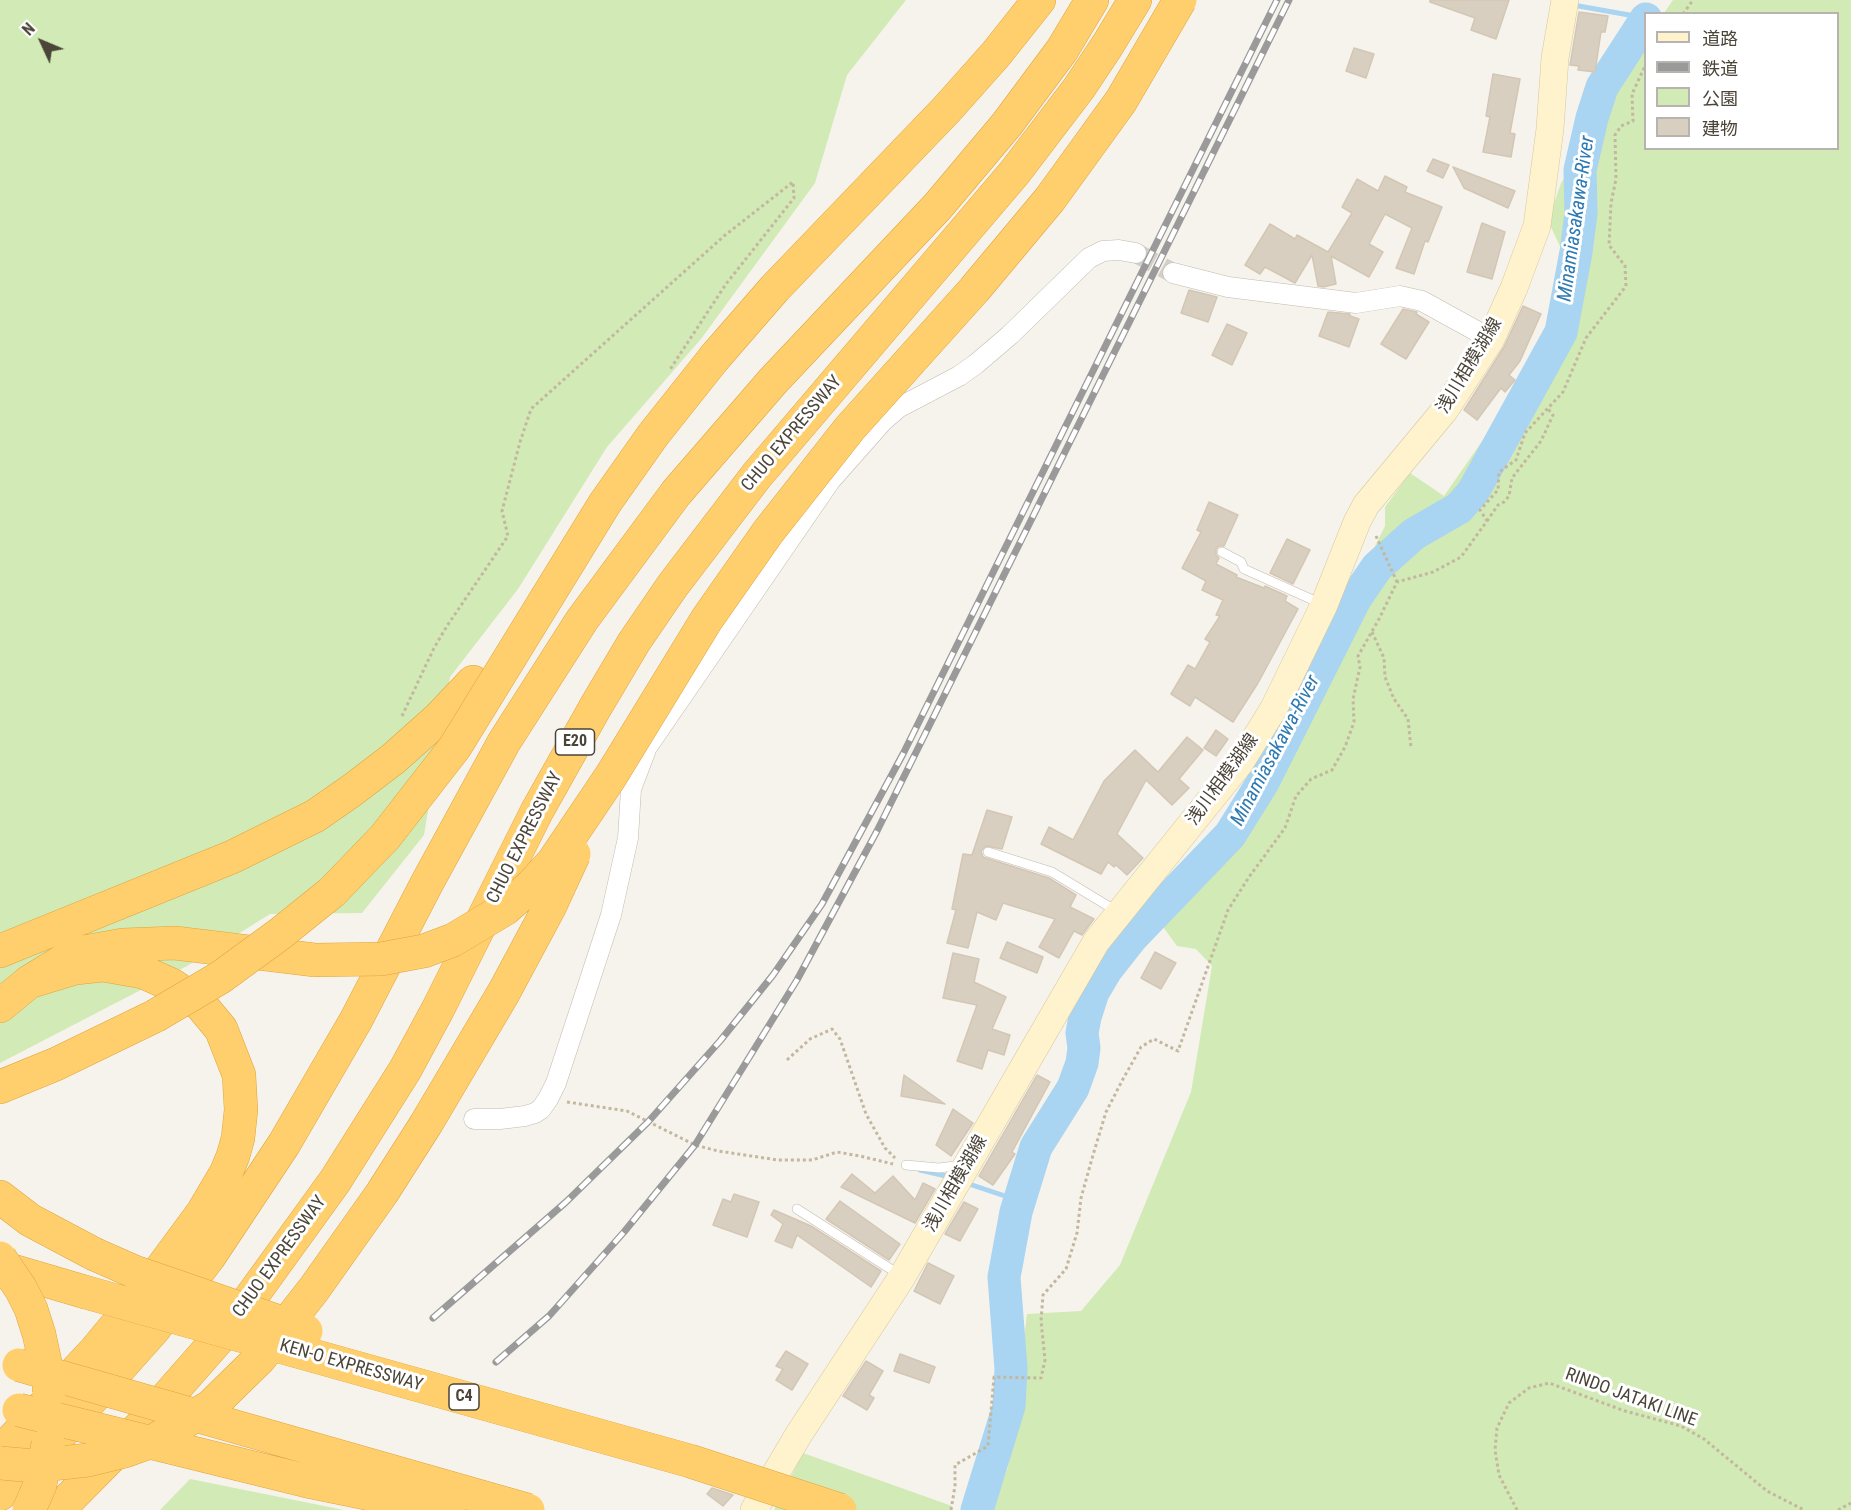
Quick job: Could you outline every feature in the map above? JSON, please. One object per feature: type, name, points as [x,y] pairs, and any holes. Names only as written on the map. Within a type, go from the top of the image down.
[{"type":"highway","points":[[0,951],[232,857],[315,816],[393,759],[439,718],[501,648],[609,489],[715,357],[783,280],[947,109],[996,54],[1039,0]]},
{"type":"highway","points":[[0,1494],[56,1440],[154,1329],[209,1257],[284,1144],[356,1020],[504,742],[582,620],[676,493],[773,381],[938,206],[1007,124],[1062,50],[1092,0]]},
{"type":"highway","name":"CHUO EXPRESSWAY","points":[[58,1510],[147,1420],[226,1330],[336,1181],[432,1019],[537,811],[590,716],[634,642],[674,585],[757,475],[1015,172],[1079,88],[1135,0]]},
{"type":"highway","points":[[0,1006],[29,982],[66,959],[84,952],[123,945],[175,943],[315,960],[381,959],[424,951],[453,940],[505,909],[553,862],[611,776],[707,619],[768,532],[849,428],[974,290],[1050,199],[1121,101],[1180,0]]},
{"type":"highway","points":[[0,1087],[56,1064],[155,1016],[221,978],[332,891],[385,837],[455,747],[599,513],[653,435]]},
{"type":"highway","points":[[0,1463],[34,1466],[88,1460],[125,1451],[155,1440],[211,1406],[260,1358],[314,1289],[382,1193],[460,1067],[526,952],[611,776]]},
{"type":"highway","points":[[0,1454],[95,1352],[144,1292],[203,1212],[226,1173],[233,1156],[242,1110],[239,1075],[220,1029],[201,1005],[172,985],[143,972],[103,966],[75,968],[29,982]]},
{"type":"highway","points":[[0,1197],[30,1220],[94,1254],[135,1272],[690,1461]]},
{"type":"highway","points":[[0,1258],[31,1308],[49,1380],[49,1439],[40,1485],[29,1510]]},
{"type":"highway","name":"KEN-O EXPRESSWAY","points":[[0,1267],[690,1461],[840,1510]]},
{"type":"highway","points":[[9,1362],[528,1510]]},
{"type":"highway","points":[[6,1408],[307,1480],[448,1510]]},
{"type":"main road","name":"浅川相模湖線","points":[[754,1510],[799,1434],[902,1277],[1096,942],[1240,763],[1274,708],[1324,605],[1366,505],[1444,411],[1491,339],[1514,288],[1537,226],[1550,129],[1555,58],[1565,0]]},
{"type":"street","points":[[474,1119],[525,1116],[535,1113],[548,1099],[556,1083],[611,915],[628,838],[631,789],[647,747],[830,481],[883,421],[898,408],[959,376],[976,364],[1010,335],[1089,258],[1111,250],[1136,253]]},
{"type":"street","points":[[1173,273],[1228,287],[1356,303],[1400,296],[1422,301],[1491,339]]},
{"type":"lane","points":[[1222,552],[1241,562],[1244,569],[1324,605]]},
{"type":"lane","points":[[988,852],[1052,872],[1119,913]]},
{"type":"lane","points":[[906,1165],[939,1168],[968,1164]]},
{"type":"lane","points":[[797,1209],[902,1277]]},
{"type":"path","points":[[1487,521],[1480,510],[1498,490],[1499,472],[1516,460],[1525,433],[1563,392],[1586,338],[1626,286],[1626,266],[1609,244],[1611,203],[1616,179],[1615,135],[1621,126],[1633,121],[1632,94],[1644,68]]},
{"type":"path","points":[[401,718],[438,640],[508,536],[502,511],[531,409],[724,236],[793,182],[794,198],[726,284],[664,378]]},
{"type":"path","points":[[951,1510],[955,1486],[955,1465],[988,1446],[994,1377],[1041,1378],[1045,1360],[1041,1321],[1043,1295],[1066,1269],[1077,1233],[1081,1198],[1106,1112],[1141,1047],[1154,1039],[1178,1051],[1228,910],[1285,828],[1296,796],[1311,779],[1332,770],[1345,747],[1354,722],[1353,699],[1360,667],[1358,656],[1397,582],[1433,572],[1461,557],[1498,505],[1509,496],[1512,478],[1541,441],[1552,415],[1548,408]]},
{"type":"path","points":[[1382,546],[1397,582]]},
{"type":"path","points":[[1372,632],[1384,658],[1385,677],[1394,699],[1408,719],[1411,748]]},
{"type":"path","points":[[787,1060],[810,1039],[832,1029],[840,1039],[866,1114],[885,1148],[906,1165]]},
{"type":"path","points":[[548,1099],[627,1111],[695,1145],[718,1151],[778,1161],[812,1160],[837,1152],[887,1164],[906,1165]]},
{"type":"path","name":"RINDO JATAKI LINE","points":[[1517,1510],[1499,1475],[1495,1450],[1497,1428],[1509,1403],[1529,1388],[1549,1383],[1625,1411],[1681,1426],[1704,1438],[1767,1491],[1804,1510]]},
{"type":"path","points":[[1838,1510],[1851,1503]]},
{"type":"green space","points":[[0,0],[906,0],[847,75],[815,183],[701,339],[607,447],[518,589],[450,677],[424,835],[362,913],[270,914],[187,966],[0,1063]]},
{"type":"green space","points":[[1673,0],[1851,0],[1851,1510],[991,1510],[1008,1467],[1027,1314],[1081,1311],[1120,1265],[1191,1092],[1212,966],[1196,949],[1177,946],[1161,924],[1215,868],[1385,526],[1385,507],[1410,473],[1444,496],[1530,372],[1553,320],[1568,263],[1548,221],[1561,183],[1596,132],[1622,70],[1644,39],[1644,150],[1839,150],[1839,12],[1665,12]]},
{"type":"green space","points":[[803,1453],[952,1506],[951,1510],[774,1510]]},
{"type":"green space","points":[[190,1479],[344,1510],[160,1510]]},
{"type":"building","points":[[1430,0],[1509,0],[1496,39],[1471,30],[1475,18],[1430,2]]},
{"type":"building","points":[[1579,12],[1608,16],[1605,32],[1601,32],[1595,72],[1578,70],[1579,66],[1570,65]]},
{"type":"building","points":[[1354,48],[1374,54],[1366,78],[1346,71]]},
{"type":"building","points":[[1493,74],[1520,79],[1510,133],[1515,134],[1511,157],[1483,152],[1490,117],[1486,116]]},
{"type":"building","points":[[1433,159],[1449,165],[1443,178],[1427,171]]},
{"type":"building","points":[[1453,167],[1515,191],[1508,208],[1464,188]]},
{"type":"building","points":[[1385,176],[1407,187],[1405,192],[1442,207],[1428,242],[1425,241],[1414,274],[1396,268],[1412,228],[1385,214],[1369,244],[1383,252],[1369,277],[1331,256],[1336,284],[1323,287],[1318,286],[1312,255],[1295,283],[1265,267],[1260,274],[1245,265],[1270,224],[1295,239],[1297,235],[1328,252],[1352,213],[1342,207],[1357,179],[1378,191]]},
{"type":"building","points":[[1482,223],[1505,232],[1492,279],[1467,272]]},
{"type":"building","points":[[1189,290],[1217,297],[1208,322],[1181,313]]},
{"type":"building","points":[[1523,306],[1541,314],[1520,361],[1509,375],[1515,380],[1505,392],[1501,388],[1477,420],[1464,410],[1504,347]]},
{"type":"building","points":[[1403,309],[1417,312],[1416,314],[1429,322],[1406,359],[1381,344]]},
{"type":"building","points":[[1328,312],[1350,314],[1359,319],[1349,347],[1319,336]]},
{"type":"building","points":[[1227,324],[1247,333],[1232,365],[1212,355]]},
{"type":"building","points":[[1209,502],[1238,515],[1224,546],[1216,549],[1216,555],[1219,558],[1216,564],[1237,575],[1236,577],[1287,596],[1285,601],[1298,609],[1258,683],[1233,722],[1195,697],[1190,706],[1171,694],[1188,665],[1195,669],[1210,642],[1205,639],[1220,616],[1216,615],[1223,600],[1202,590],[1206,581],[1182,568],[1201,532],[1197,530]]},
{"type":"building","points":[[1287,539],[1310,550],[1293,584],[1270,573]]},
{"type":"building","points":[[1216,730],[1228,739],[1216,756],[1204,748]]},
{"type":"building","points":[[1187,737],[1203,750],[1179,779],[1189,788],[1172,805],[1146,780],[1117,834],[1143,858],[1127,875],[1116,865],[1114,867],[1108,862],[1101,874],[1041,844],[1049,827],[1073,840],[1104,781],[1135,750],[1158,772]]},
{"type":"building","points":[[987,810],[1012,817],[1002,849],[986,846],[981,851],[983,857],[1049,878],[1076,895],[1070,907],[1094,919],[1082,935],[1074,931],[1059,958],[1039,947],[1055,919],[1003,903],[996,920],[977,912],[968,948],[947,943],[956,910],[952,909],[963,854],[972,855]]},
{"type":"building","points":[[1007,942],[1043,957],[1037,973],[1000,958]]},
{"type":"building","points":[[1155,952],[1176,963],[1161,989],[1141,978]]},
{"type":"building","points":[[953,953],[979,959],[974,982],[1006,997],[992,1029],[1010,1035],[1004,1055],[988,1050],[982,1069],[957,1061],[977,1005],[943,998]]},
{"type":"building","points":[[904,1075],[945,1104],[901,1096]]},
{"type":"building","points":[[1037,1075],[1050,1082],[1012,1152],[1015,1154],[993,1185],[979,1176]]},
{"type":"building","points":[[953,1109],[973,1123],[951,1156],[936,1145]]},
{"type":"building","points":[[852,1174],[875,1193],[893,1176],[915,1200],[923,1183],[935,1189],[915,1223],[841,1187]]},
{"type":"building","points":[[734,1194],[759,1202],[747,1237],[713,1225],[723,1199],[731,1202]]},
{"type":"building","points":[[840,1201],[900,1244],[889,1260],[826,1219]]},
{"type":"building","points":[[964,1202],[978,1209],[960,1241],[945,1234]]},
{"type":"building","points":[[774,1210],[811,1226],[881,1271],[871,1287],[797,1235],[792,1248],[775,1241],[783,1224],[771,1215]]},
{"type":"building","points":[[928,1263],[954,1276],[940,1304],[914,1291]]},
{"type":"building","points":[[786,1351],[808,1364],[792,1390],[776,1380],[783,1369],[776,1366]]},
{"type":"building","points":[[900,1354],[935,1367],[929,1383],[894,1371]]},
{"type":"building","points":[[866,1361],[883,1371],[869,1395],[874,1398],[867,1410],[843,1396]]},
{"type":"building","points":[[712,1488],[733,1495],[723,1506],[707,1494]]},
{"type":"waterway","points":[[1573,8],[1573,5],[1644,18]]},
{"type":"waterway","name":"Minamiasakawa-River","points":[[977,1510],[1009,1406],[1011,1369],[1004,1277],[1016,1212],[1036,1147],[1073,1088],[1082,1063],[1084,1048],[1082,1033],[1093,992],[1106,970],[1132,937],[1230,835],[1263,782],[1355,599],[1377,567],[1414,534],[1459,508],[1473,492],[1561,332],[1581,213],[1580,170],[1592,118],[1602,87],[1644,22]]},
{"type":"waterway","points":[[920,1170],[950,1177]]},
{"type":"waterway","points":[[966,1183],[1020,1201]]},
{"type":"tunnel","points":[[1136,253],[1173,273]]},
{"type":"railway","points":[[433,1318],[566,1202],[648,1122],[720,1041],[773,975],[822,904],[903,754],[1277,0]]},
{"type":"railway","points":[[496,1362],[549,1316],[624,1232],[695,1145],[797,980],[877,831],[1289,0]]}]
